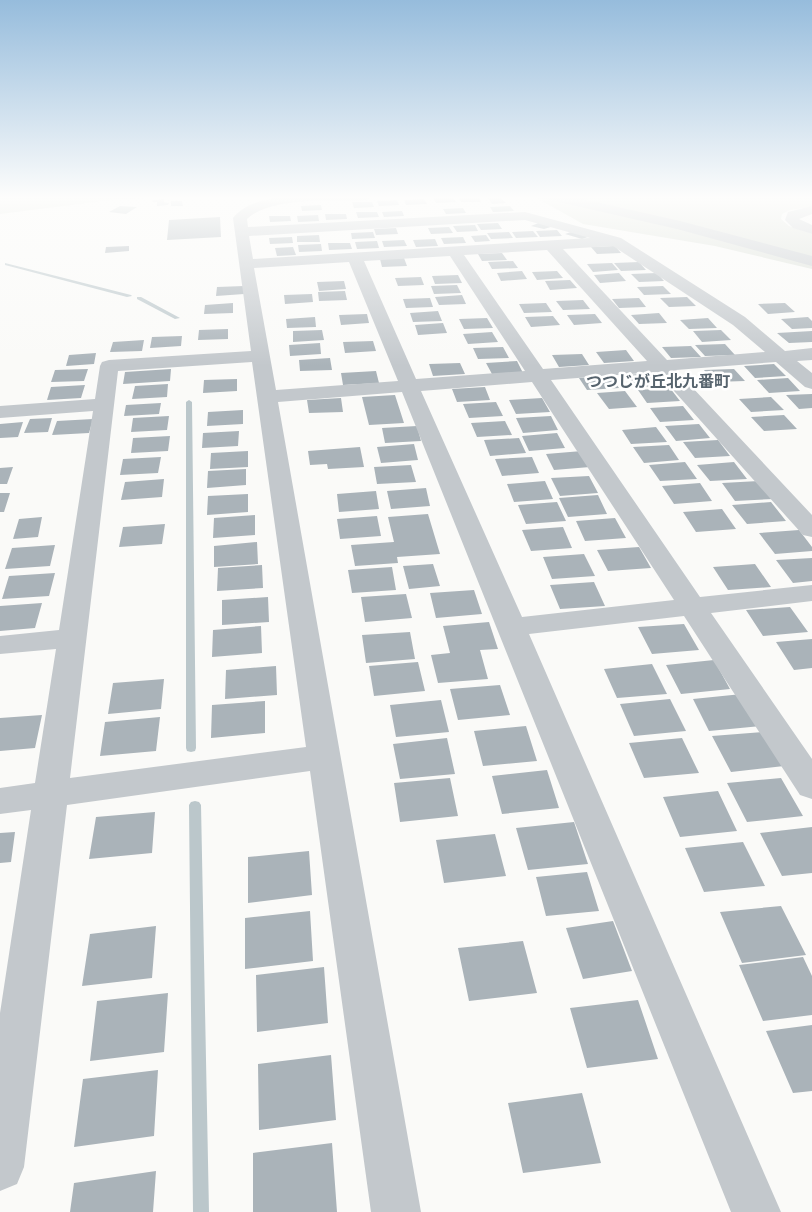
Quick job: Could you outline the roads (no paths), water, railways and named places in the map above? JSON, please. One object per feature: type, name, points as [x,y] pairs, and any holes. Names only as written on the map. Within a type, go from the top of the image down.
[{"type":"street","points":[[245,253],[396,1212]]},
{"type":"street","points":[[246,264],[446,253]]},
{"type":"street","points":[[455,253],[812,786]]},
{"type":"street","points":[[558,253],[812,530]]},
{"type":"street","points":[[634,253],[739,320],[812,383]]},
{"type":"street","points":[[781,253],[812,261]]},
{"type":"street","points":[[355,258],[512,627],[756,1212]]},
{"type":"street","points":[[267,397],[812,354]]},
{"type":"street","points":[[0,1167],[9,1027],[50,795],[109,366],[261,356]]},
{"type":"street","points":[[0,412],[104,404]]},
{"type":"street","points":[[512,627],[812,593]]},
{"type":"street","points":[[0,645],[72,638]]},
{"type":"street","points":[[0,801],[325,757]]},
{"type":"waterway","points":[[7,264],[129,296]]},
{"type":"waterway","points":[[139,298],[177,318]]},
{"type":"waterway","points":[[189,402],[191,748]]},
{"type":"waterway","points":[[195,805],[201,1212]]},
{"type":"district","name":"つつじが丘北九番町","points":[[658,381]]}]
